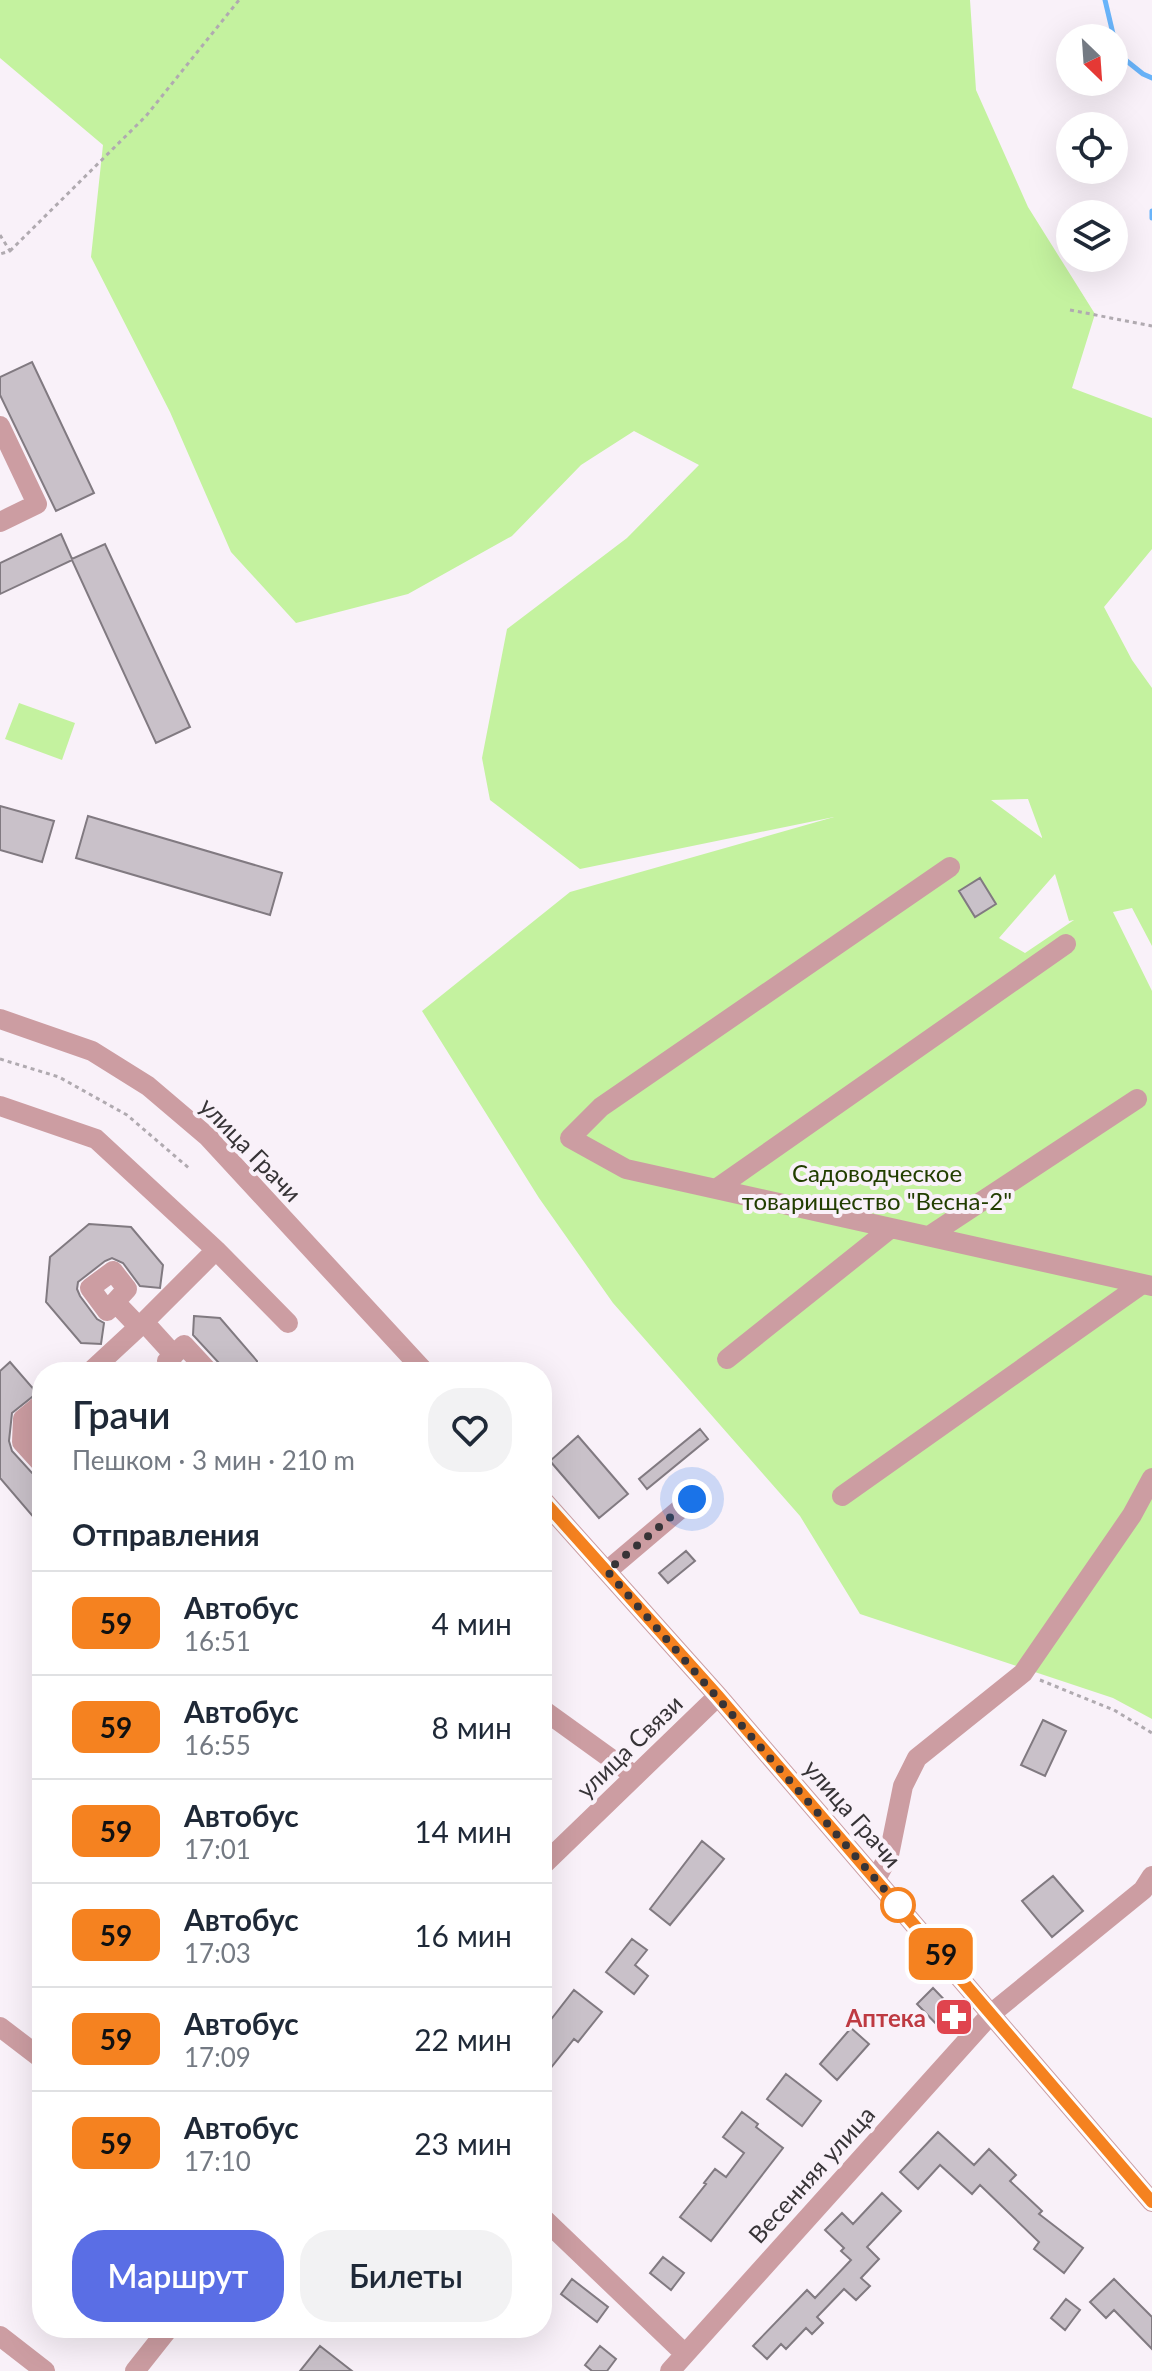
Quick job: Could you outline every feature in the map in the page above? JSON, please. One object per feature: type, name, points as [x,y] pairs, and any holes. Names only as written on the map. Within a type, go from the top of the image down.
[{"type":"street","points":[[0,426],[37,504],[0,522]]},
{"type":"street","points":[[950,867],[601,1107],[570,1138],[626,1169],[1147,1285]]},
{"type":"street","points":[[716,1189],[1066,944]]},
{"type":"street","name":"улица Грачи","points":[[0,1019],[92,1051],[148,1086],[208,1137],[416,1362]]},
{"type":"street","points":[[929,1236],[1137,1099]]},
{"type":"street","points":[[0,1106],[96,1139],[216,1250],[288,1323]]},
{"type":"street","points":[[727,1359],[891,1228]]},
{"type":"street","points":[[101,1362],[216,1250]]},
{"type":"street","points":[[842,1496],[1147,1285]]},
{"type":"street","points":[[115,1302],[174,1362]]},
{"type":"street","points":[[177,1362],[184,1345],[200,1362]]},
{"type":"street","points":[[32,1412],[23,1419],[22,1442],[32,1453]]},
{"type":"street","points":[[876,1879],[889,1855],[903,1786],[917,1758],[1023,1673],[1132,1515],[1152,1478]]},
{"type":"street","points":[[607,1571],[692,1499]]},
{"type":"street","name":"улица Грачи","points":[[552,1510],[718,1696],[1152,2202]]},
{"type":"street","name":"улица Связи","points":[[552,1856],[718,1696]]},
{"type":"street","points":[[552,1716],[635,1776]]},
{"type":"street","name":"Весенняя улица","points":[[674,2366],[992,2013],[1145,1898],[1152,1876]]},
{"type":"street","points":[[0,2027],[32,2051]]},
{"type":"street","points":[[552,2228],[674,2366]]},
{"type":"street","points":[[0,2336],[45,2371]]},
{"type":"street","points":[[135,2371],[161,2338]]},
{"type":"path","points":[[0,254],[10,251],[146,116],[239,0]]},
{"type":"path","points":[[0,235],[10,251]]},
{"type":"path","points":[[1070,310],[1152,326]]},
{"type":"path","points":[[0,1059],[59,1077],[127,1115],[190,1169]]},
{"type":"path","points":[[1023,1673],[1114,1710],[1152,1733]]},
{"type":"green space","name":"Садоводческое товарищество \"Весна-2\"","points":[[0,0],[970,0],[976,90],[1028,207],[1056,252],[1056,272],[1069,272],[1095,314],[1072,388],[1152,418],[1152,549],[1104,607],[1132,660],[1152,688],[1152,946],[1132,908],[1113,912],[1152,991],[1152,1719],[1113,1698],[860,1614],[800,1516],[613,1303],[539,1198],[422,1011],[570,892],[834,817],[580,869],[490,800],[482,758],[507,629],[627,538],[699,465],[634,431],[581,465],[512,536],[408,594],[296,623],[231,552],[170,412],[91,257],[103,145],[0,58]],"holes":[[[1028,799],[1042,838],[991,800]],[[1055,874],[1069,921],[1074,920],[1025,953],[999,938]]]},
{"type":"green space","points":[[19,703],[75,723],[62,760],[5,739]]},
{"type":"building","points":[[32,362],[94,493],[56,511],[0,395],[0,377]]},
{"type":"building","points":[[61,534],[72,559],[105,544],[190,727],[156,743],[72,560],[0,594],[0,563]]},
{"type":"building","points":[[0,806],[54,821],[42,862],[0,850]]},
{"type":"building","points":[[88,816],[282,873],[270,915],[76,858]]},
{"type":"building","points":[[980,878],[996,904],[975,917],[959,891]]},
{"type":"building","points":[[89,1224],[131,1227],[163,1265],[160,1288],[140,1286],[123,1263],[112,1258],[78,1282],[80,1296],[97,1319],[104,1323],[101,1344],[81,1343],[46,1302],[50,1257]]},
{"type":"building","points":[[194,1316],[220,1318],[257,1362],[218,1362],[193,1335]]},
{"type":"building","points":[[10,1362],[32,1387],[32,1397],[12,1413],[9,1441],[12,1451],[32,1473],[32,1515],[0,1478],[0,1371]]},
{"type":"building","points":[[700,1429],[708,1439],[647,1489],[639,1479]]},
{"type":"building","points":[[578,1436],[628,1494],[599,1518],[552,1463],[552,1459]]},
{"type":"building","points":[[686,1551],[695,1561],[668,1583],[659,1573]]},
{"type":"building","points":[[1043,1720],[1066,1731],[1045,1776],[1021,1765]]},
{"type":"building","points":[[702,1841],[724,1859],[670,1925],[650,1909]]},
{"type":"building","points":[[1053,1876],[1083,1911],[1052,1937],[1022,1901]]},
{"type":"building","points":[[632,1939],[647,1950],[635,1965],[648,1976],[634,1994],[606,1972]]},
{"type":"building","points":[[933,1988],[959,2015],[942,2030],[917,2004]]},
{"type":"building","points":[[574,1990],[602,2012],[578,2042],[574,2039],[552,2066],[552,2018]]},
{"type":"building","points":[[851,2028],[869,2044],[837,2080],[820,2064]]},
{"type":"building","points":[[786,2074],[821,2101],[802,2126],[767,2099]]},
{"type":"building","points":[[742,2112],[783,2148],[711,2241],[680,2217],[715,2169],[726,2177],[744,2153],[723,2137]]},
{"type":"building","points":[[938,2132],[974,2165],[989,2149],[1016,2175],[1010,2181],[1042,2211],[1039,2214],[1083,2248],[1064,2273],[1034,2249],[1039,2242],[980,2185],[972,2194],[940,2165],[918,2189],[900,2172]]},
{"type":"building","points":[[882,2193],[901,2211],[867,2247],[879,2259],[861,2278],[870,2286],[856,2300],[844,2289],[817,2317],[823,2323],[812,2334],[806,2328],[786,2349],[781,2344],[767,2359],[753,2346],[807,2290],[815,2298],[851,2260],[841,2251],[844,2248],[825,2230],[842,2213],[853,2224]]},
{"type":"building","points":[[663,2257],[684,2273],[671,2290],[650,2273]]},
{"type":"building","points":[[572,2279],[608,2307],[597,2322],[561,2294]]},
{"type":"building","points":[[1114,2279],[1152,2317],[1152,2349],[1114,2310],[1106,2318],[1090,2302]]},
{"type":"building","points":[[1066,2299],[1080,2310],[1065,2330],[1051,2318]]},
{"type":"building","points":[[320,2346],[352,2371],[300,2371]]},
{"type":"building","points":[[600,2346],[616,2359],[607,2371],[592,2371],[585,2365]]},
{"type":"waterway","points":[[1105,0],[1111,24]]},
{"type":"waterway","points":[[1128,62],[1152,78]]},
{"type":"waterway","points":[[1152,211],[1152,218]]},
{"type":"bus line","name":"59","points":[[552,1510],[718,1696],[1152,2202]]},
{"type":"place","name":"Аптека","points":[[954,2017]]},
{"type":"route","points":[[692,1499],[607,1571],[898,1905]]}]
